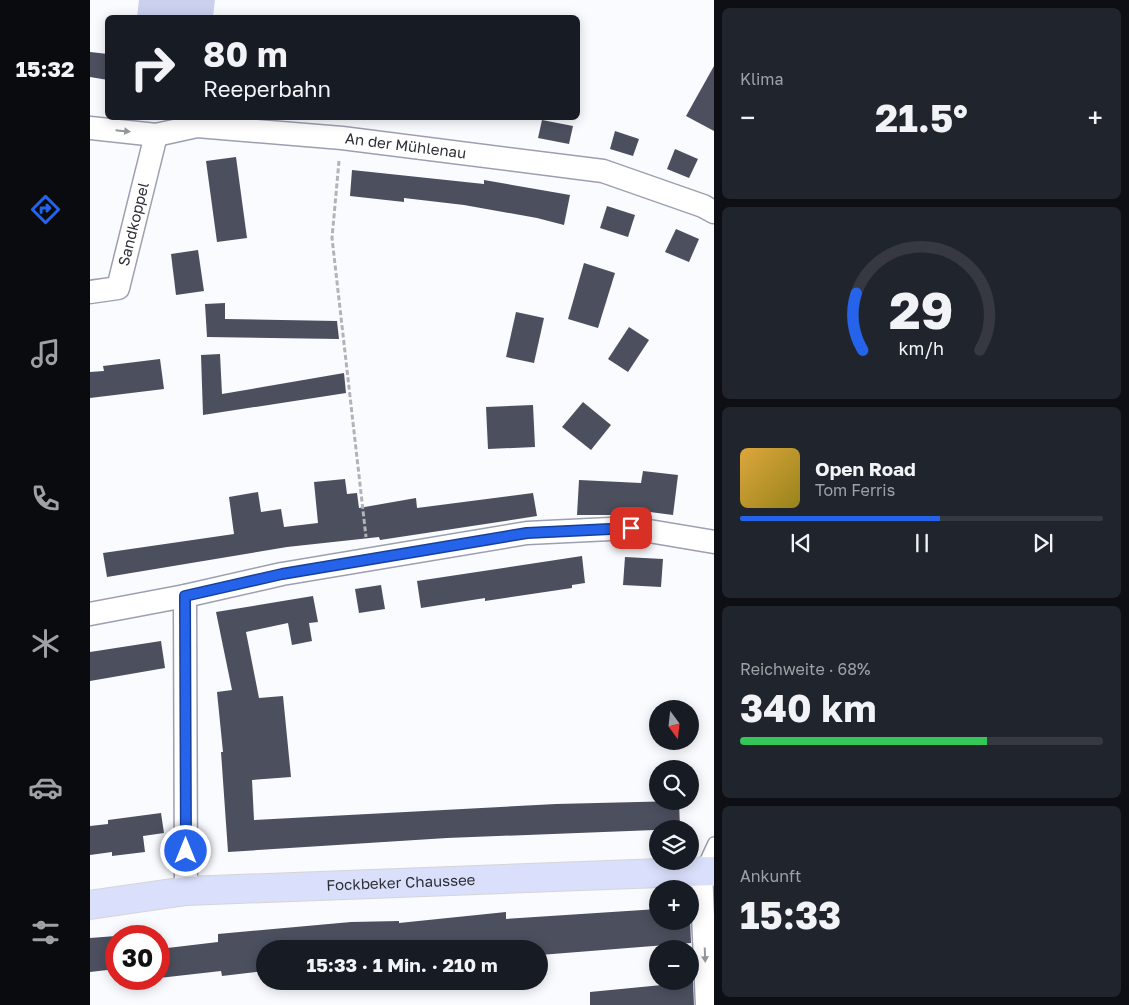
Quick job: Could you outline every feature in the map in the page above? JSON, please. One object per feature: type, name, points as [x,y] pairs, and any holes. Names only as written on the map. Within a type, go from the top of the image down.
[{"type":"main road","name":"Fockbeker Chaussee","points":[[90,905],[186,891],[708,871]]},
{"type":"street","name":"An der Mühlenau","points":[[90,128],[156,135],[197,126],[342,138],[603,171],[703,206],[714,212]]},
{"type":"street","name":"Sandkoppel","points":[[90,292],[118,288],[156,135]]},
{"type":"street","points":[[90,614],[185,596],[282,574],[527,533],[631,528],[714,542]]},
{"type":"street","points":[[185,596],[186,891]]},
{"type":"street","points":[[707,1005],[708,871]]},
{"type":"lane","points":[[708,871],[714,843]]},
{"type":"path","points":[[342,138],[332,238],[368,559]]},
{"type":"shaded area","points":[[139,0],[215,0],[213,15],[137,15]]},
{"type":"building","points":[[90,52],[105,54],[105,80],[90,77]]},
{"type":"building","points":[[714,66],[714,131],[686,116]]},
{"type":"building","points":[[542,120],[573,126],[569,144],[538,138]]},
{"type":"building","points":[[615,131],[639,139],[633,156],[610,149]]},
{"type":"building","points":[[675,149],[698,159],[689,178],[667,169]]},
{"type":"building","points":[[236,157],[247,238],[217,242],[206,161]]},
{"type":"building","points":[[352,170],[484,184],[484,180],[570,195],[564,225],[537,218],[464,205],[404,198],[404,202],[350,196]]},
{"type":"building","points":[[607,206],[635,215],[628,237],[600,228]]},
{"type":"building","points":[[676,229],[699,239],[689,262],[665,252]]},
{"type":"building","points":[[198,250],[204,291],[176,295],[171,254]]},
{"type":"building","points":[[584,263],[615,273],[598,328],[568,319]]},
{"type":"building","points":[[225,303],[225,319],[337,321],[339,339],[207,337],[205,304]]},
{"type":"building","points":[[516,312],[544,318],[534,363],[506,357]]},
{"type":"building","points":[[629,327],[649,340],[628,372],[608,359]]},
{"type":"building","points":[[220,354],[222,394],[344,373],[346,393],[203,415],[201,355]]},
{"type":"building","points":[[160,359],[164,389],[90,398],[90,372],[104,371],[103,366]]},
{"type":"building","points":[[583,402],[611,425],[591,450],[562,427]]},
{"type":"building","points":[[533,405],[535,447],[488,449],[486,407]]},
{"type":"building","points":[[643,471],[678,475],[673,515],[619,508],[618,515],[577,515],[579,480],[641,483]]},
{"type":"building","points":[[345,479],[347,494],[357,493],[359,508],[416,498],[417,508],[533,493],[537,516],[380,540],[379,537],[287,547],[107,577],[103,553],[234,534],[229,497],[258,492],[261,512],[281,509],[284,527],[318,523],[314,482]]},
{"type":"building","points":[[582,556],[585,583],[572,585],[572,588],[485,601],[485,598],[421,608],[417,581]]},
{"type":"building","points":[[625,557],[663,559],[661,587],[623,585]]},
{"type":"building","points":[[381,585],[385,609],[359,613],[355,589]]},
{"type":"building","points":[[313,596],[318,622],[309,623],[312,641],[292,645],[288,623],[246,632],[259,698],[283,696],[291,777],[252,780],[254,820],[556,804],[649,802],[649,810],[679,810],[680,820],[649,820],[649,830],[447,838],[228,852],[221,752],[223,752],[217,692],[232,690],[216,612]]},
{"type":"building","points":[[161,641],[165,668],[90,681],[90,652]]},
{"type":"building","points":[[161,813],[164,833],[143,836],[145,852],[112,856],[112,852],[90,855],[90,826],[108,824],[108,820]]},
{"type":"building","points":[[649,910],[649,930],[690,930],[691,940],[649,940],[649,946],[548,954],[548,940],[256,940],[256,972],[222,976],[221,971],[170,977],[170,948],[218,942],[218,934],[351,922],[399,921],[399,923],[506,912],[506,919]]},
{"type":"building","points":[[105,937],[105,970],[90,972],[90,938]]},
{"type":"building","points":[[649,986],[649,990],[693,990],[694,1005],[590,1005],[590,992]]},
{"type":"route","points":[[186,851],[185,596],[282,574],[527,533],[631,528]]}]
